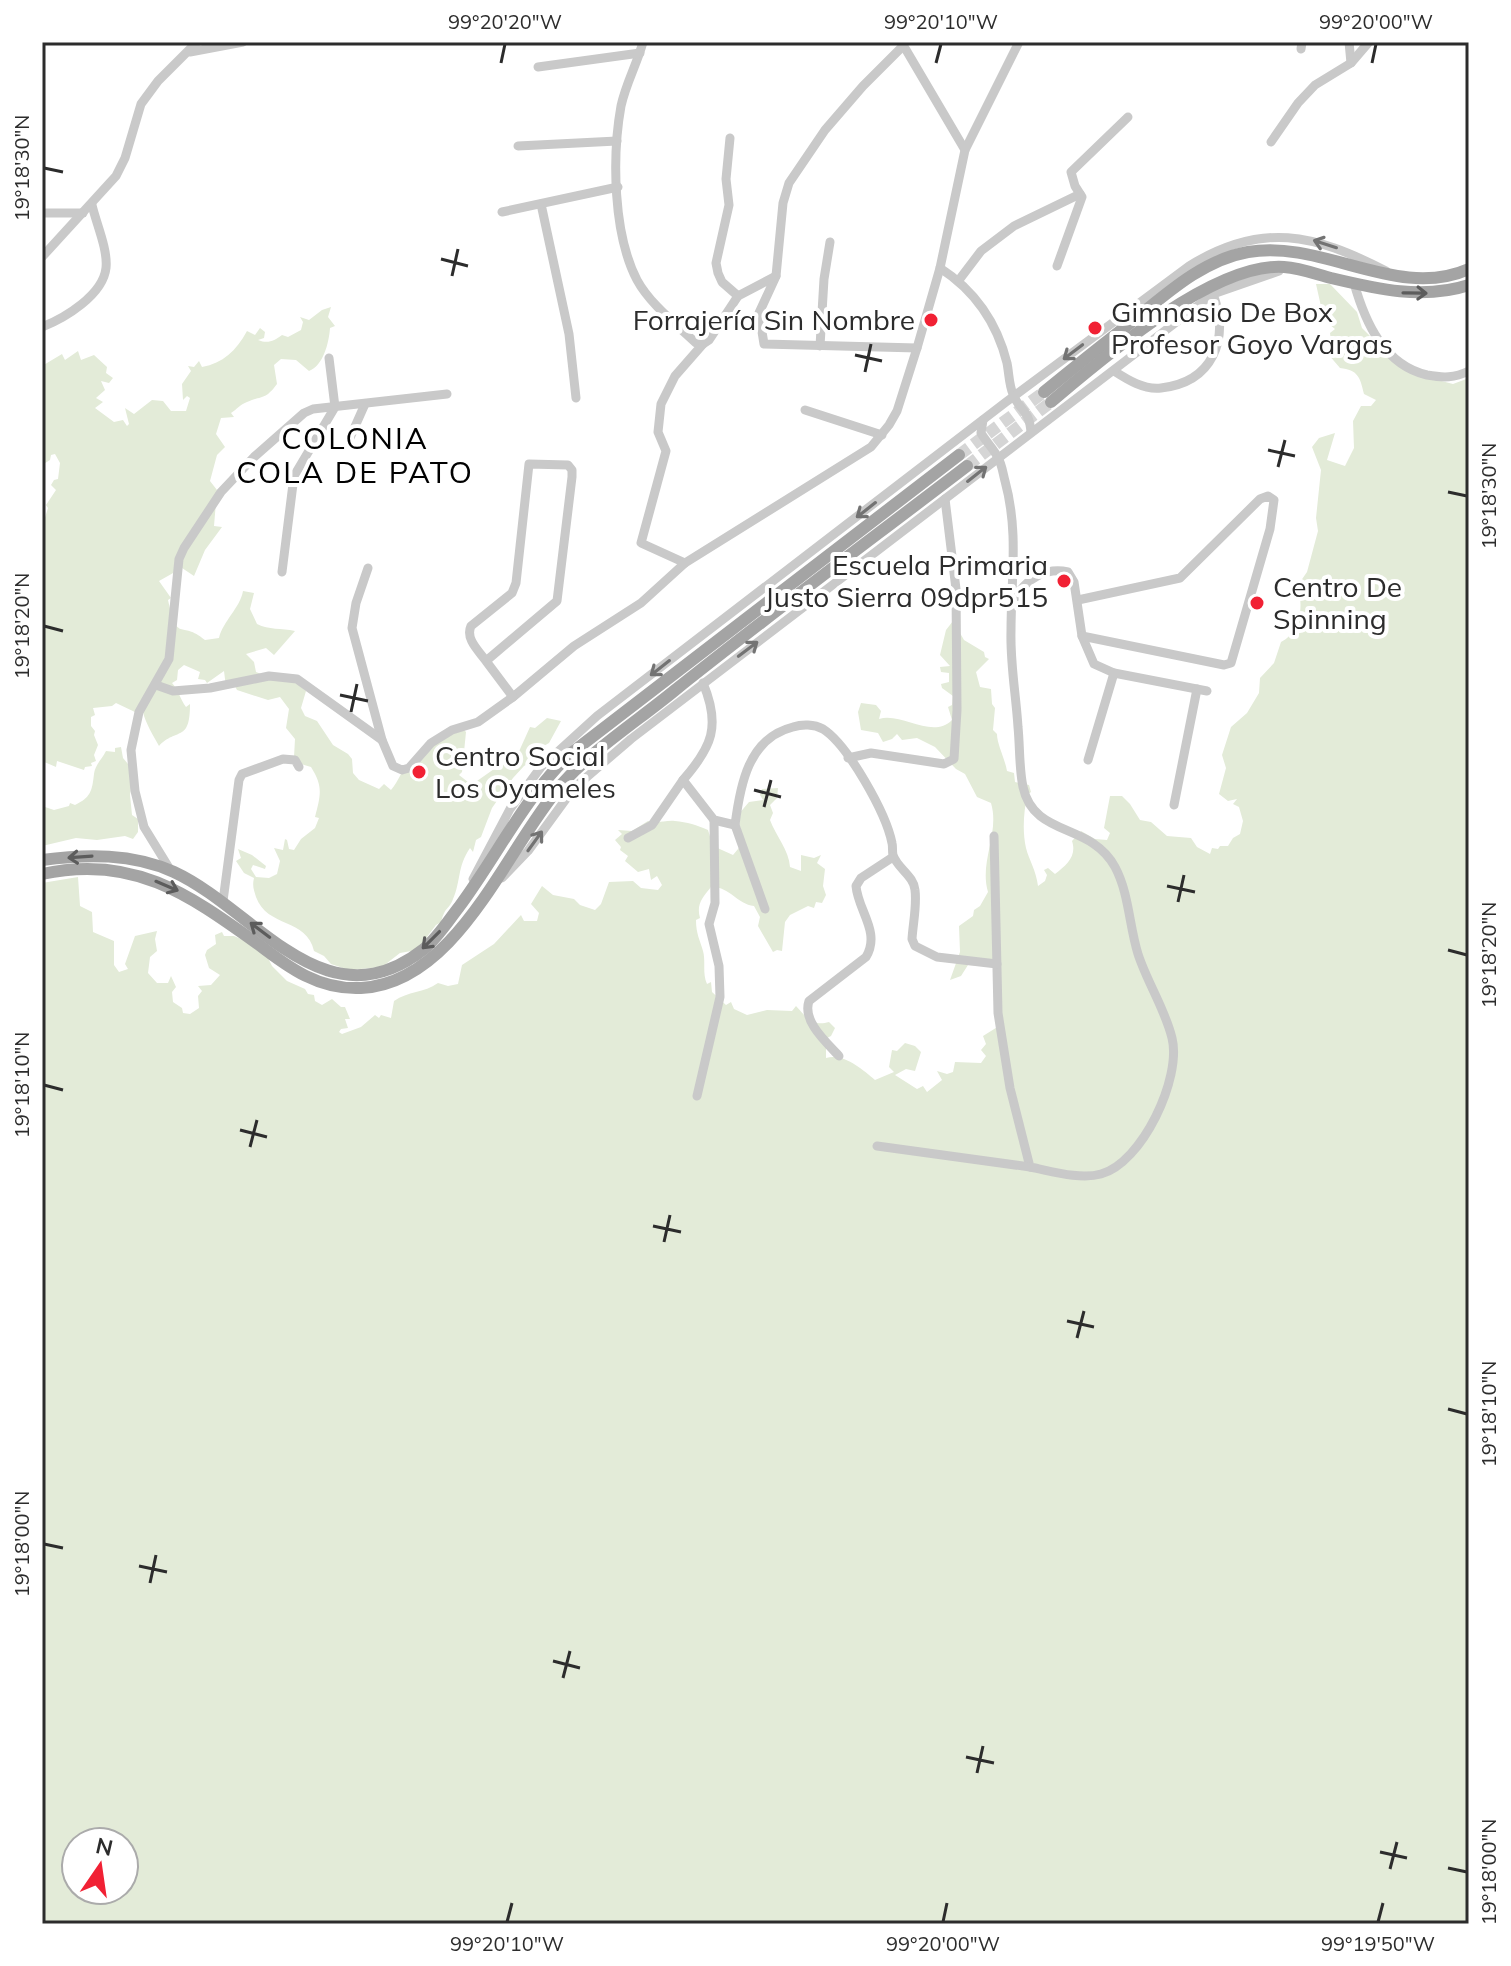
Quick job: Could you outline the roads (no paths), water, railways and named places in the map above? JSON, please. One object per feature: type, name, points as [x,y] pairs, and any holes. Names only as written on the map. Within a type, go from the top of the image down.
[{"type":"main road","points":[[1469,269],[1425,279],[1396,276],[1292,251],[1263,250],[1222,259],[1175,287],[1047,397],[1208,286],[1246,271],[1291,268],[1402,292],[1433,293],[1469,285]]},
{"type":"main road","points":[[42,860],[121,857],[171,871],[223,901],[310,966],[326,971],[357,975],[401,964],[425,948],[460,905],[541,785],[570,754],[959,455]]},
{"type":"main road","points":[[42,874],[91,869],[163,883],[208,907],[304,977],[345,988],[379,986],[419,968],[440,950],[483,898],[553,794],[577,770],[698,672],[967,466]]},
{"type":"street","points":[[42,257],[116,176],[125,158],[141,104],[158,81],[197,42]]},
{"type":"street","points":[[190,52],[243,42]]},
{"type":"street","points":[[643,42],[622,104],[617,141],[621,238],[638,282],[658,307],[696,343],[703,344]]},
{"type":"street","points":[[368,568],[356,603],[352,628],[382,740],[393,766],[402,770],[409,768],[431,743],[452,730],[478,722],[513,697],[574,646],[641,603],[685,563],[858,456],[882,435],[897,411],[940,268],[965,150],[1019,42]]},
{"type":"street","points":[[1349,42],[1351,63]]},
{"type":"street","points":[[1271,142],[1298,103],[1315,85],[1351,63],[1369,42]]},
{"type":"street","points":[[917,348],[764,344],[759,313],[776,276],[783,203],[789,183],[825,130],[902,44],[965,150]]},
{"type":"street","points":[[538,67],[640,53]]},
{"type":"street","points":[[1057,266],[1082,197],[1071,172],[1128,117]]},
{"type":"street","points":[[730,138],[726,179],[729,205],[716,263],[722,282],[738,296]]},
{"type":"street","points":[[518,146],[617,141]]},
{"type":"street","points":[[502,212],[618,187]]},
{"type":"street","points":[[959,280],[981,251],[1014,226],[1080,194]]},
{"type":"street","points":[[541,204],[569,334],[576,398]]},
{"type":"street","points":[[42,327],[65,317],[101,282],[105,261],[92,205]]},
{"type":"street","points":[[42,213],[83,213]]},
{"type":"street","points":[[460,905],[510,809],[541,767],[597,716],[1189,266],[1210,252],[1240,240],[1283,236],[1310,239],[1350,252],[1396,276]]},
{"type":"street","points":[[820,346],[824,279],[830,242]]},
{"type":"street","points":[[940,268],[959,280],[994,327],[1006,361],[1013,397],[1030,417],[1031,432]]},
{"type":"street","points":[[483,898],[528,851],[586,775],[703,683],[1213,294],[1291,268]]},
{"type":"street","points":[[685,563],[641,543],[666,451],[658,432],[661,404],[675,376],[709,340],[738,296],[776,276]]},
{"type":"street","points":[[1354,283],[1361,309],[1384,350],[1410,370],[1454,378],[1469,371]]},
{"type":"street","points":[[1114,371],[1129,381],[1159,388],[1197,374],[1210,362],[1221,337],[1219,310],[1213,294]]},
{"type":"street","points":[[282,572],[294,476],[335,407],[329,358]]},
{"type":"street","points":[[171,871],[144,827],[135,791],[131,750],[139,712],[169,659],[179,559],[190,538],[221,492],[254,457],[304,413],[313,409],[447,394]]},
{"type":"street","points":[[349,440],[365,404]]},
{"type":"street","points":[[805,410],[882,435]]},
{"type":"street","points":[[877,1146],[1099,1175],[1113,1170],[1144,1137],[1160,1111],[1170,1083],[1174,1057],[1172,1039],[1132,935],[1120,876],[1112,861],[1095,843],[1047,821],[1026,801],[1020,769],[1011,653],[1014,522],[998,457],[981,433],[983,420]]},
{"type":"street","points":[[486,661],[557,601],[572,477],[568,465],[535,462],[526,469],[516,583],[512,593],[471,626],[469,632],[470,639],[486,661],[513,697]]},
{"type":"street","points":[[1078,600],[1180,578],[1260,499],[1268,496],[1274,500],[1270,529],[1231,663],[1224,665],[1082,636]]},
{"type":"street","points":[[848,758],[871,753],[944,764],[954,759],[957,710],[956,589],[945,499]]},
{"type":"street","points":[[1014,601],[1030,579],[1062,570],[1071,575],[1078,600],[1082,636],[1094,664],[1114,673],[1202,690],[1174,805]]},
{"type":"street","points":[[1088,760],[1114,673]]},
{"type":"street","points":[[156,685],[173,691],[210,688],[269,676],[297,679],[382,740]]},
{"type":"street","points":[[628,838],[652,825],[700,761],[712,737],[711,707],[703,683]]},
{"type":"street","points":[[765,909],[735,825],[741,784],[757,751],[784,729],[807,725],[823,729],[848,758],[877,806],[892,841],[893,857],[912,881],[915,890],[912,939],[915,946],[937,957],[997,964]]},
{"type":"street","points":[[223,901],[242,774],[287,758],[295,760],[299,767]]},
{"type":"street","points":[[683,780],[714,820],[715,903],[709,924],[719,966],[720,997],[697,1096]]},
{"type":"street","points":[[714,820],[735,825]]},
{"type":"street","points":[[994,836],[998,1013],[1010,1088],[1030,1167]]},
{"type":"street","points":[[839,1056],[808,1018],[806,1009],[809,1001],[866,957],[871,949],[873,939],[856,886],[861,878],[893,857]]},
{"type":"tunnel","points":[[959,455],[1044,392]]},
{"type":"tunnel","points":[[967,466],[1051,402]]},
{"type":"place","name":"Forrajería Sin Nombre","points":[[931,320]]},
{"type":"place","name":"Gimnasio De Box Profesor Goyo Vargas","points":[[1095,328]]},
{"type":"place","name":"Escuela Primaria Justo Sierra 09dpr515","points":[[1064,581]]},
{"type":"place","name":"Centro De Spinning","points":[[1257,603]]},
{"type":"place","name":"Centro Social Los Oyameles","points":[[419,772]]},
{"type":"district","name":"COLONIA COLA DE PATO","points":[[355,456]]}]
